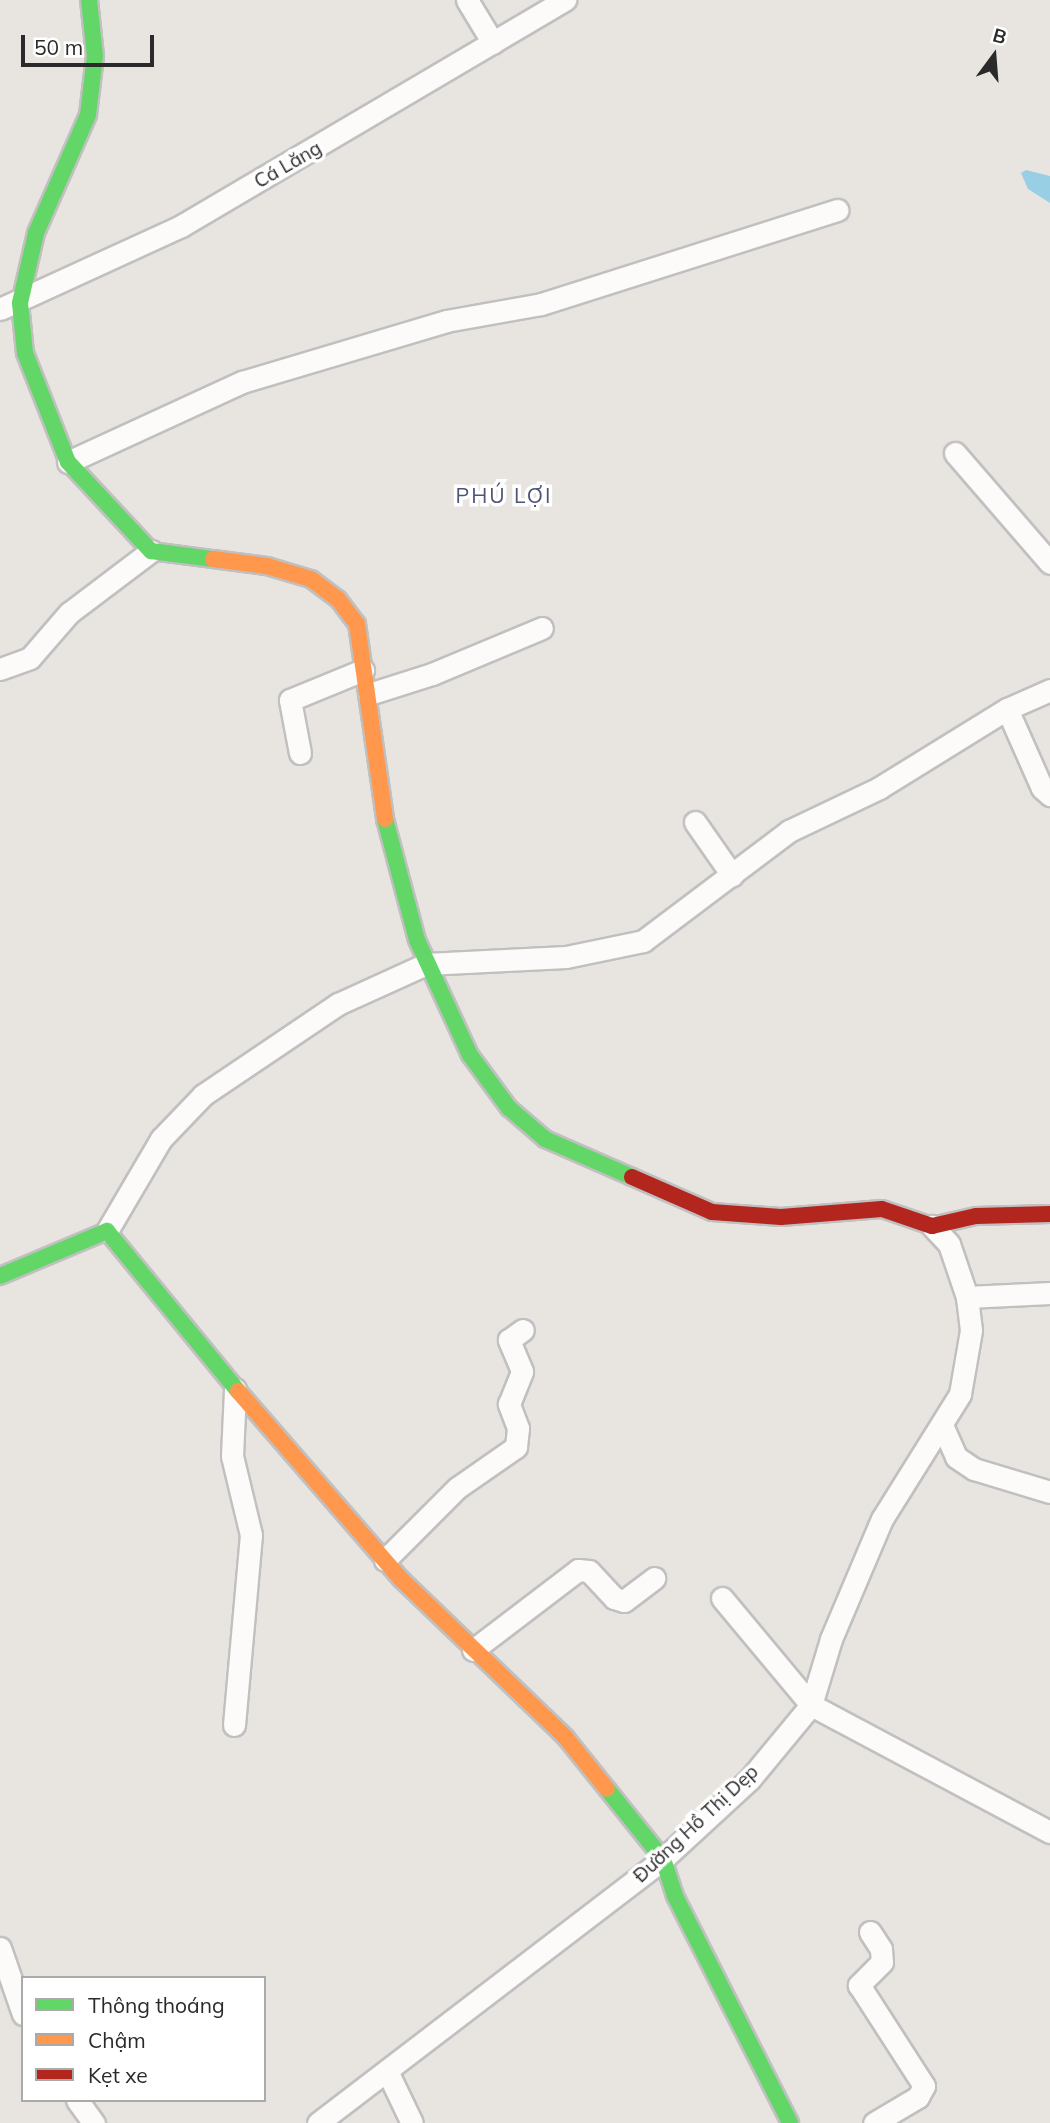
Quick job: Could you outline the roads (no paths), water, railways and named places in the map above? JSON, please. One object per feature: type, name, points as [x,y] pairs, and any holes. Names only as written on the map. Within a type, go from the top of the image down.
[{"type":"street","points":[[89,0],[95,56],[88,115],[36,233],[10,306],[25,352],[68,462],[151,551],[267,566],[311,579],[338,599],[357,624],[369,694],[380,800],[426,964],[470,1055],[509,1108],[545,1139],[712,1212],[780,1217],[883,1209],[932,1226],[976,1216],[1050,1213]]},
{"type":"street","points":[[467,0],[493,43]]},
{"type":"street","name":"Cá Lăng","points":[[10,306],[181,226],[565,0]]},
{"type":"street","points":[[68,462],[242,382],[446,321],[541,304],[837,210]]},
{"type":"street","points":[[956,453],[1050,563]]},
{"type":"street","points":[[0,669],[30,658],[69,613],[151,551]]},
{"type":"street","points":[[369,694],[432,674],[542,628]]},
{"type":"street","points":[[300,752],[290,700],[363,670]]},
{"type":"street","points":[[0,1276],[107,1231],[161,1139],[203,1095],[338,1004],[426,964],[566,957],[643,941],[789,831],[879,788],[1007,709],[1050,690]]},
{"type":"street","points":[[1007,709],[1042,788],[1050,795]]},
{"type":"street","points":[[695,821],[732,875]]},
{"type":"street","name":"Đường Hồ Thị Dẹp","points":[[318,2123],[388,2073],[663,1860],[749,1780],[811,1705],[831,1639],[882,1519],[960,1394],[969,1353],[967,1297],[949,1244],[932,1226]]},
{"type":"street","points":[[107,1231],[235,1389],[385,1560],[473,1650],[566,1738],[663,1860],[687,1921],[790,2123]]},
{"type":"street","points":[[967,1297],[1050,1293]]},
{"type":"street","points":[[385,1560],[457,1488],[516,1447],[518,1428],[509,1405],[522,1371],[509,1340],[523,1330]]},
{"type":"street","points":[[234,1725],[251,1535],[232,1456],[235,1389]]},
{"type":"street","points":[[943,1425],[956,1457],[974,1469],[1050,1492]]},
{"type":"street","points":[[473,1650],[578,1570],[589,1571],[614,1598],[624,1601],[653,1578]]},
{"type":"street","points":[[722,1598],[811,1705],[1050,1832]]},
{"type":"street","points":[[870,1932],[881,1949],[882,1962],[865,1976],[859,1985],[861,1991],[905,2050],[924,2086],[918,2097],[874,2123]]},
{"type":"street","points":[[0,1948],[21,2008]]},
{"type":"street","points":[[388,2073],[412,2123]]},
{"type":"street","points":[[78,2102],[94,2123]]},
{"type":"water","points":[[1026,170],[1050,176],[1050,203],[1028,189],[1021,173]]},
{"type":"district","name":"PHÚ LỢI","points":[[504,495]]}]
